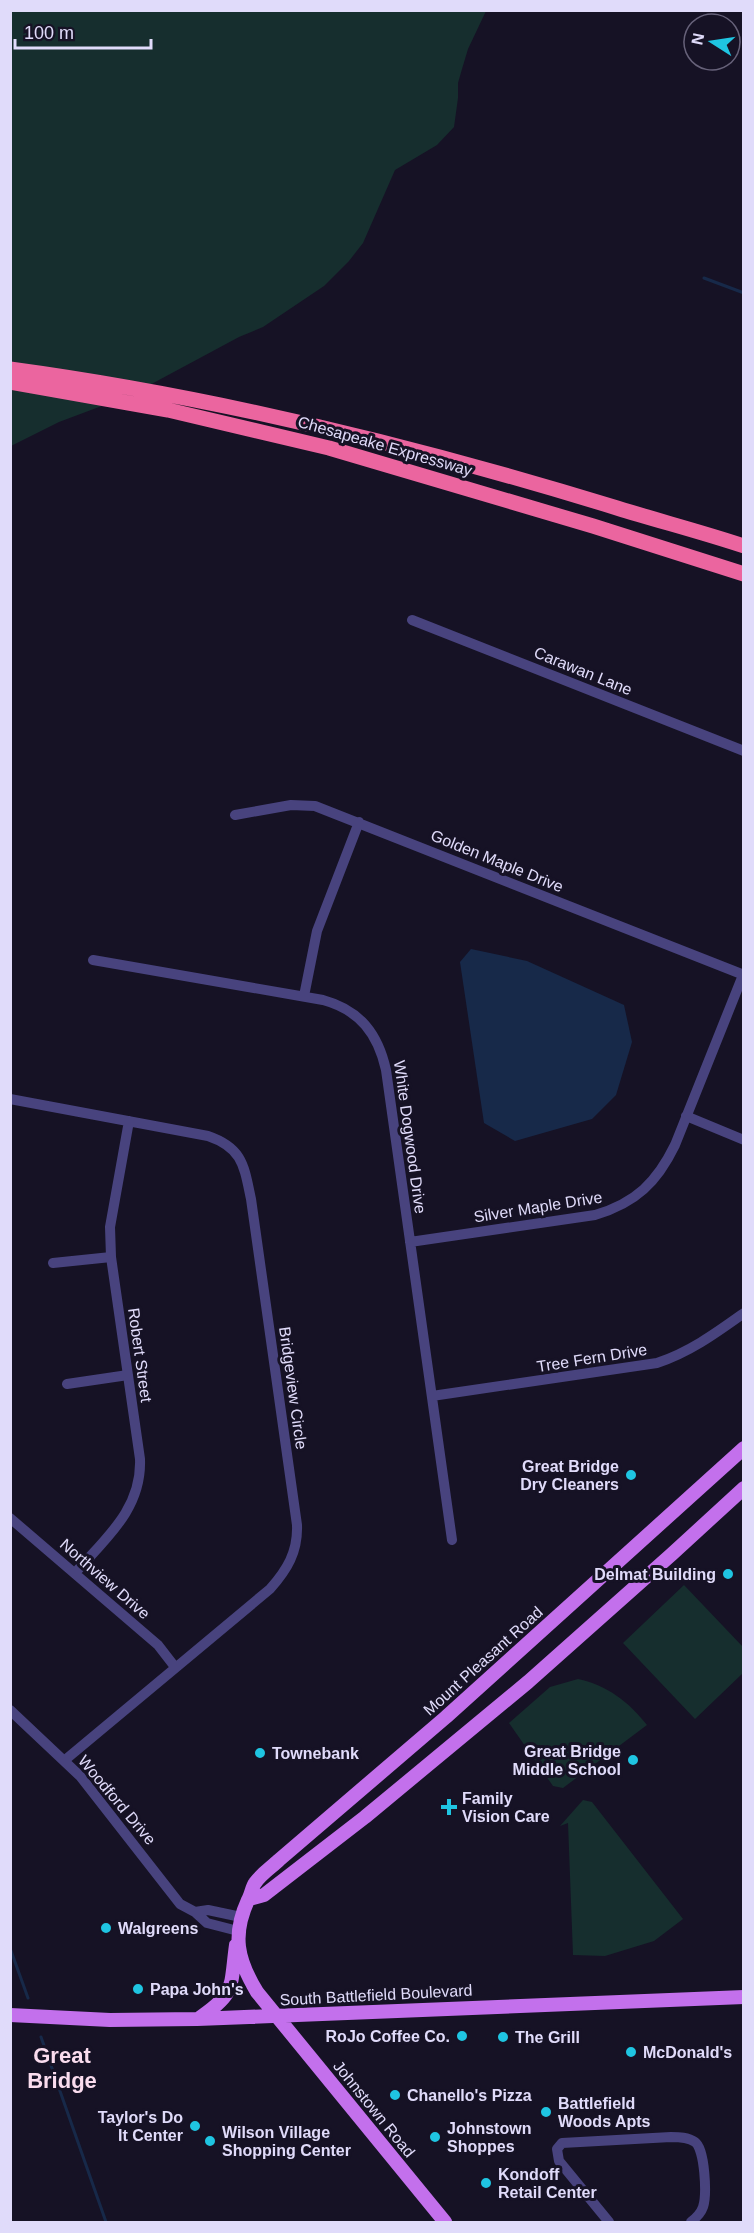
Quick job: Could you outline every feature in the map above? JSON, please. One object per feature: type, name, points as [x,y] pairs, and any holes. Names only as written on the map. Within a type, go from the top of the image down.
[{"type":"highway","name":"Chesapeake Expressway","points":[[10,369],[200,401],[329,429],[527,480],[744,546]]},
{"type":"highway","name":"Chesapeake Expressway","points":[[10,382],[168,410],[328,448],[486,493],[744,574]]},
{"type":"main road","name":"Mount Pleasant Road","points":[[197,2019],[222,2001],[229,1991],[239,1928],[255,1883],[556,1619],[744,1448]]},
{"type":"main road","points":[[249,1899],[264,1895],[365,1817],[528,1682],[744,1488]]},
{"type":"main road","points":[[283,1880],[282,1874],[286,1865],[335,1821],[366,1785]]},
{"type":"main road","points":[[239,1928],[240,1953],[252,1983],[277,2016]]},
{"type":"main road","name":"South Battlefield Boulevard","points":[[10,2015],[110,2020],[197,2019],[744,1997]]},
{"type":"main road","name":"Johnstown Road","points":[[277,2016],[445,2223]]},
{"type":"street","name":"Carawan Lane","points":[[412,620],[744,751]]},
{"type":"street","name":"Golden Maple Drive","points":[[235,815],[285,806],[315,806],[743,975]]},
{"type":"street","points":[[304,996],[317,931],[359,822]]},
{"type":"street","name":"White Dogwood Drive","points":[[93,960],[332,1002],[353,1013],[367,1028],[381,1049],[386,1070],[452,1540]]},
{"type":"street","name":"Silver Maple Drive","points":[[410,1242],[580,1218],[614,1209],[638,1196],[664,1167],[743,975]]},
{"type":"street","name":"Bridgeview Circle","points":[[10,1099],[215,1138],[231,1147],[241,1161],[251,1199],[297,1525],[292,1557],[270,1589],[65,1760]]},
{"type":"street","points":[[686,1116],[744,1140]]},
{"type":"street","name":"Robert Street","points":[[75,1574],[122,1519],[138,1490],[140,1459],[111,1257],[110,1227],[129,1121]]},
{"type":"street","points":[[53,1263],[111,1257]]},
{"type":"street","name":"Tree Fern Drive","points":[[432,1396],[657,1363],[697,1346],[744,1313]]},
{"type":"street","points":[[67,1384],[128,1375]]},
{"type":"street","name":"Northview Drive","points":[[10,1518],[158,1646],[175,1667]]},
{"type":"street","name":"Woodford Drive","points":[[10,1710],[65,1760],[116,1820],[180,1904],[195,1912],[207,1923],[239,1928]]},
{"type":"street","points":[[609,2223],[559,2161],[556,2153],[562,2143],[671,2137],[686,2137],[694,2141],[702,2155],[704,2196],[702,2210],[691,2223]]},
{"type":"green space","points":[[11,11],[486,11],[468,49],[458,83],[454,127],[437,145],[395,170],[363,243],[324,286],[263,327],[239,337],[131,395],[59,422],[11,446]]},
{"type":"green space","points":[[684,1585],[743,1647],[743,1673],[695,1719],[623,1643]]},
{"type":"green space","points":[[578,1679],[598,1685],[617,1696],[647,1725],[563,1788],[553,1786],[509,1723],[550,1687]]},
{"type":"green space","points":[[583,1800],[592,1802],[683,1919],[654,1941],[605,1956],[573,1955],[568,1823],[560,1826]]},
{"type":"water","points":[[471,949],[527,961],[624,1005],[632,1042],[616,1095],[592,1119],[515,1141],[484,1123],[460,962]]},
{"type":"waterway","points":[[704,278],[744,293]]},
{"type":"waterway","points":[[10,1832],[10,1859]]},
{"type":"waterway","points":[[10,1948],[28,1998]]},
{"type":"waterway","points":[[41,2037],[106,2222]]},
{"type":"place","name":"Great Bridge Dry Cleaners","points":[[631,1475]]},
{"type":"place","name":"Delmat Building","points":[[728,1574]]},
{"type":"place","name":"Townebank","points":[[260,1753]]},
{"type":"place","name":"Great Bridge Middle School","points":[[633,1760]]},
{"type":"place","name":"Family Vision Care","points":[[449,1807]]},
{"type":"place","name":"Walgreens","points":[[106,1928]]},
{"type":"place","name":"Papa John's","points":[[138,1989]]},
{"type":"place","name":"RoJo Coffee Co.","points":[[462,2036]]},
{"type":"place","name":"The Grill","points":[[503,2037]]},
{"type":"place","name":"McDonald's","points":[[631,2052]]},
{"type":"place","name":"Chanello's Pizza","points":[[395,2095]]},
{"type":"place","name":"Battlefield Woods Apts","points":[[546,2112]]},
{"type":"place","name":"Taylor's Do It Center","points":[[195,2126]]},
{"type":"place","name":"Johnstown Shoppes","points":[[435,2137]]},
{"type":"place","name":"Wilson Village Shopping Center","points":[[210,2141]]},
{"type":"place","name":"Kondoff Retail Center","points":[[486,2183]]},
{"type":"district","name":"Great Bridge","points":[[62,2068]]}]
